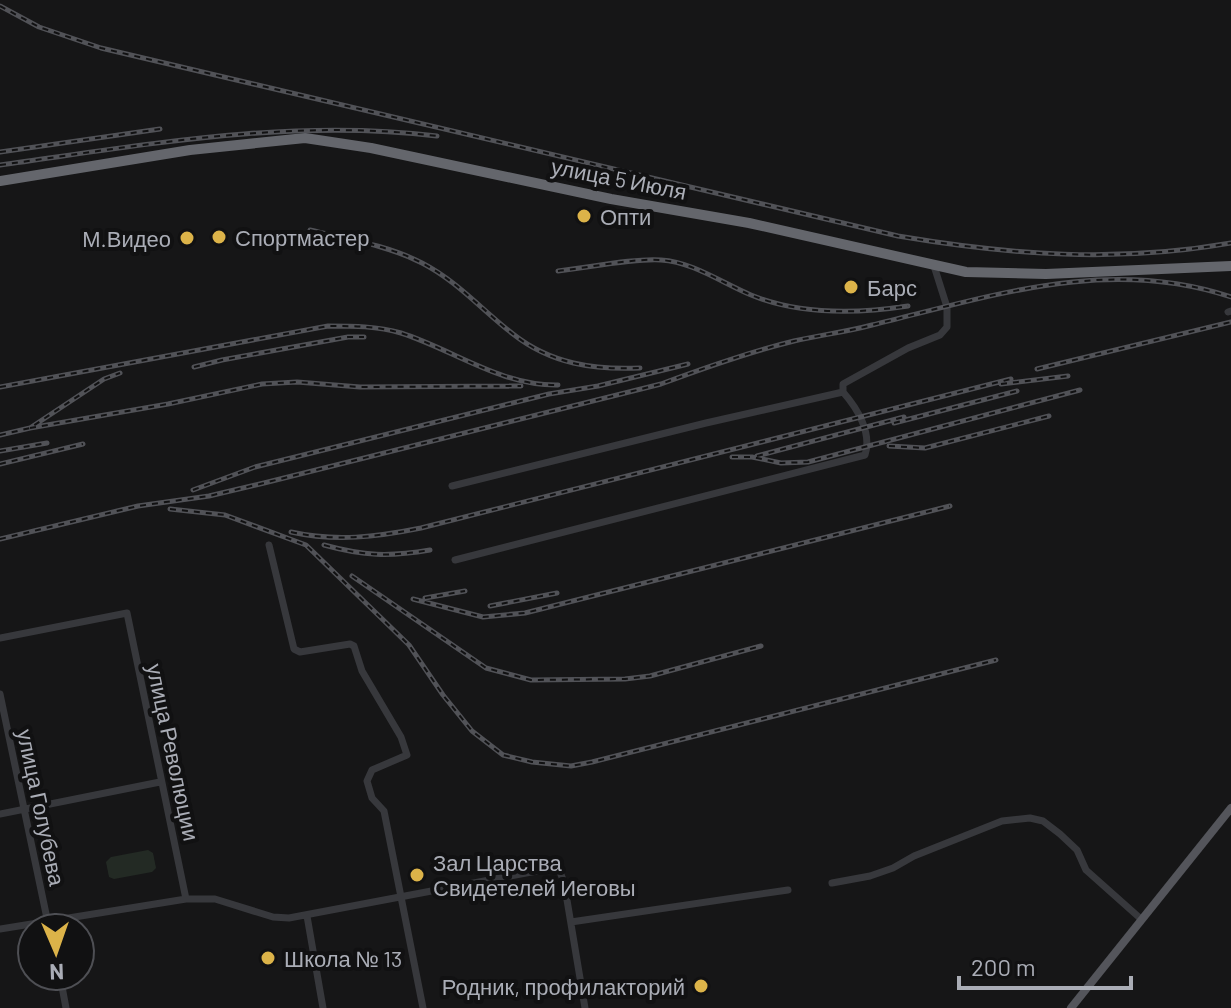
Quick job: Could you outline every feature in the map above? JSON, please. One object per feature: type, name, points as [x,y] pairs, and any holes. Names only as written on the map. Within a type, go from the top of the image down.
[{"type":"highway","name":"улица 5 Июля","points":[[0,181],[180,151],[305,138],[371,148],[611,199],[749,223],[966,272],[1046,274],[1231,266]]},
{"type":"highway","points":[[1201,268],[1231,276]]},
{"type":"main road","points":[[1071,1008],[1231,808]]},
{"type":"street","points":[[455,560],[865,455],[869,444],[863,424],[855,405],[843,392],[843,384],[908,348],[940,335],[947,327],[947,307],[934,266]]},
{"type":"street","points":[[452,486],[843,392]]},
{"type":"street","points":[[269,545],[294,649],[300,652],[350,644],[357,649],[362,671],[401,737],[407,755],[372,770],[368,776],[368,789],[384,811],[423,1008]]},
{"type":"street","name":"улица Революции","points":[[0,638],[127,613],[186,899]]},
{"type":"street","name":"улица Голубева","points":[[0,694],[45,912]]},
{"type":"street","points":[[0,814],[160,782]]},
{"type":"street","points":[[832,883],[893,868],[914,856],[1002,821],[1030,818],[1043,821],[1060,834],[1077,850],[1086,870],[1141,919]]},
{"type":"street","points":[[96,916],[186,899],[215,899],[273,917],[307,916],[558,867],[564,882],[585,1008]]},
{"type":"street","points":[[571,922],[788,890]]},
{"type":"street","points":[[307,916],[323,1008]]},
{"type":"shaded area","points":[[148,850],[153,853],[156,868],[152,872],[114,879],[109,877],[106,862],[111,857]]},
{"type":"railway","points":[[0,6],[39,27],[101,48],[898,236],[1023,252],[1105,255],[1231,243]]},
{"type":"railway","points":[[0,152],[160,129]]},
{"type":"railway","points":[[0,165],[163,142],[272,132],[382,131],[437,136]]},
{"type":"railway","points":[[310,230],[381,247],[422,263],[458,287],[513,334],[542,352],[590,366],[640,368]]},
{"type":"railway","points":[[558,271],[661,260],[684,265],[751,295],[789,306],[828,311],[908,306]]},
{"type":"railway","points":[[0,539],[138,506],[209,496],[264,483],[661,384],[794,341],[1006,293],[1095,280],[1140,280],[1185,285],[1231,297]]},
{"type":"railway","points":[[1037,369],[1231,322]]},
{"type":"railway","points":[[0,387],[328,326],[365,327],[401,333],[517,380],[558,385]]},
{"type":"railway","points":[[194,367],[348,337],[364,337]]},
{"type":"railway","points":[[193,490],[255,467],[549,394],[598,386],[688,364]]},
{"type":"railway","points":[[0,435],[30,428],[104,379],[120,373]]},
{"type":"railway","points":[[1001,384],[1068,376]]},
{"type":"railway","points":[[291,532],[324,537],[356,537],[421,528],[1011,379]]},
{"type":"railway","points":[[30,428],[262,384],[521,386]]},
{"type":"railway","points":[[732,457],[752,457],[781,463],[808,462],[1080,390]]},
{"type":"railway","points":[[894,423],[1017,391]]},
{"type":"railway","points":[[889,446],[925,448],[1049,416]]},
{"type":"railway","points":[[757,456],[904,417]]},
{"type":"railway","points":[[0,451],[47,443]]},
{"type":"railway","points":[[0,464],[83,444]]},
{"type":"railway","points":[[413,599],[483,617],[525,613],[950,506]]},
{"type":"railway","points":[[170,509],[225,515],[306,545],[409,645],[472,731],[503,755],[532,762],[571,766],[592,762],[996,660]]},
{"type":"railway","points":[[324,545],[377,554],[430,550]]},
{"type":"railway","points":[[352,576],[486,668],[531,680],[650,676],[761,646]]},
{"type":"railway","points":[[425,598],[465,591]]},
{"type":"railway","points":[[490,606],[557,593]]},
{"type":"place","name":"Опти","points":[[584,216]]},
{"type":"place","name":"Спортмастер","points":[[219,237]]},
{"type":"place","name":"М.Видео","points":[[187,238]]},
{"type":"place","name":"Барс","points":[[851,287]]},
{"type":"place","name":"Зал Царства Свидетелей Иеговы","points":[[417,875]]},
{"type":"place","name":"Школа № 13","points":[[268,958]]},
{"type":"place","name":"Родник, профилакторий","points":[[701,986]]}]
